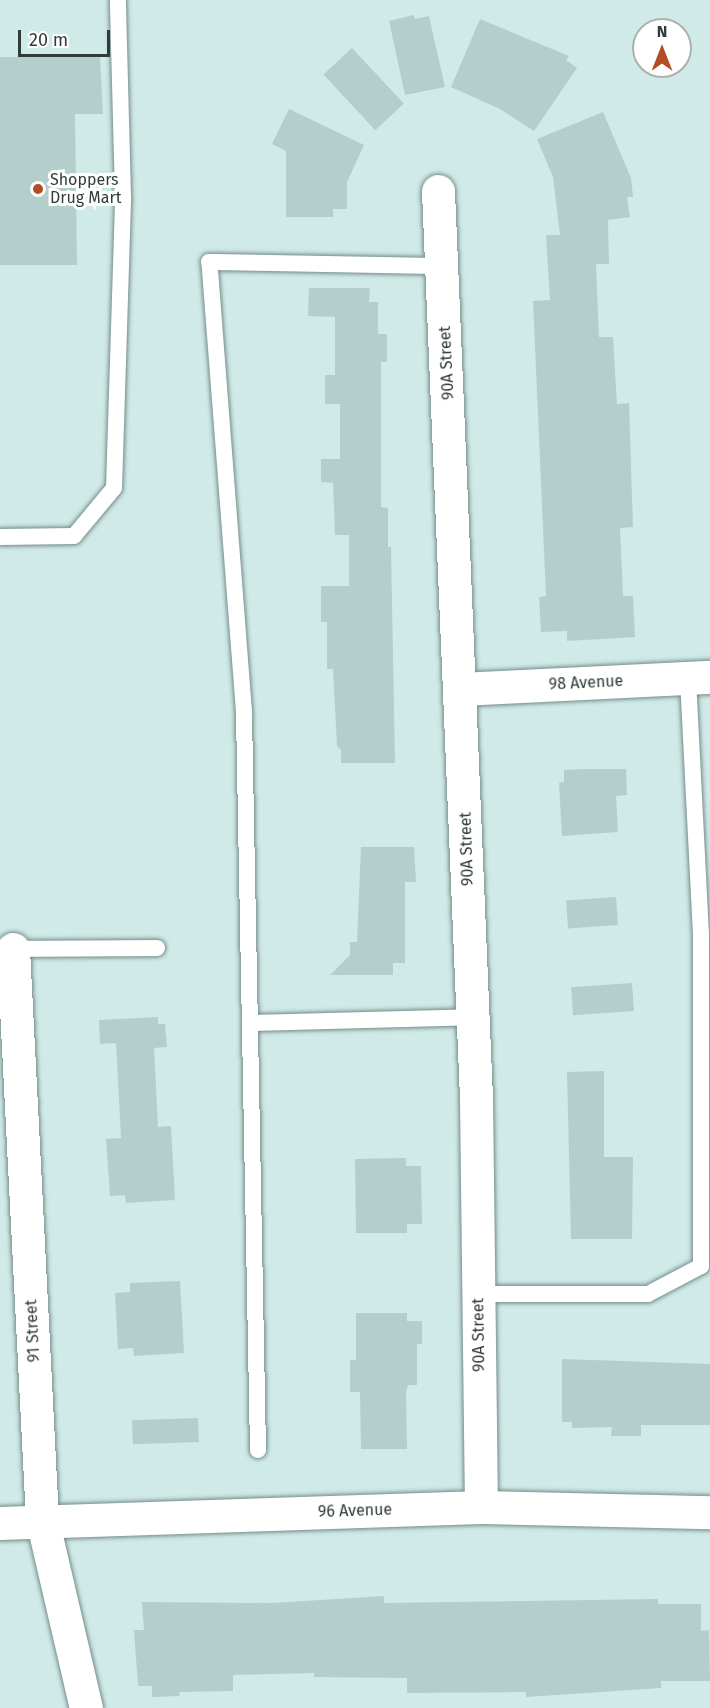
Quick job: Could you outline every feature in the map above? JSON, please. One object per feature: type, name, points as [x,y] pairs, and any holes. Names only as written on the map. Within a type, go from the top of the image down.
[{"type":"street","name":"90A Street","points":[[438,191],[474,1017],[481,1507]]},
{"type":"street","name":"98 Avenue","points":[[461,689],[699,678]]},
{"type":"street","name":"91 Street","points":[[7,949],[42,1519],[86,1708]]},
{"type":"street","name":"96 Avenue","points":[[0,1523],[42,1519],[481,1507],[710,1512]]},
{"type":"lane","points":[[0,537],[74,536],[114,488],[123,197],[117,0]]},
{"type":"lane","points":[[258,1450],[244,712],[209,262],[442,266]]},
{"type":"lane","points":[[479,1294],[648,1294],[700,1266],[699,678]]},
{"type":"lane","points":[[7,949],[157,948]]},
{"type":"lane","points":[[250,1023],[474,1017]]},
{"type":"building","points":[[414,15],[415,19],[429,16],[445,87],[405,95],[389,21]]},
{"type":"building","points":[[480,19],[569,56],[566,60],[577,68],[534,131],[500,109],[451,87]]},
{"type":"building","points":[[352,48],[404,104],[375,130],[323,75]]},
{"type":"building","name":"Shoppers Drug Mart","points":[[0,57],[100,57],[103,114],[75,114],[77,265],[0,265]]},
{"type":"building","points":[[289,109],[364,145],[347,182],[347,209],[333,209],[333,217],[286,217],[286,151],[272,144]]},
{"type":"building","points":[[603,112],[631,178],[633,197],[627,197],[630,217],[608,220],[609,264],[596,264],[599,337],[613,337],[617,404],[629,403],[633,527],[620,528],[623,596],[633,596],[635,637],[567,641],[567,631],[541,632],[539,597],[546,596],[533,301],[550,300],[546,235],[560,235],[553,177],[537,139]]},
{"type":"building","points":[[309,288],[370,288],[369,302],[378,302],[378,334],[387,334],[387,362],[381,362],[381,507],[388,508],[388,547],[391,547],[395,763],[341,763],[341,750],[337,746],[333,669],[327,669],[327,622],[321,622],[321,586],[349,586],[349,535],[335,535],[333,483],[321,482],[321,459],[340,459],[340,404],[325,404],[325,375],[335,375],[335,317],[308,316]]},
{"type":"building","points":[[626,769],[627,795],[616,796],[618,832],[562,836],[559,783],[564,782],[564,770]]},
{"type":"building","points":[[361,847],[414,847],[416,882],[405,882],[405,963],[393,963],[393,975],[330,975],[350,955],[350,942],[357,942]]},
{"type":"building","points":[[616,897],[618,925],[568,928],[566,900]]},
{"type":"building","points":[[632,983],[634,1011],[573,1015],[571,987]]},
{"type":"building","points":[[158,1017],[158,1024],[165,1024],[167,1047],[154,1048],[158,1127],[171,1126],[175,1200],[126,1203],[125,1195],[110,1196],[106,1139],[121,1138],[116,1043],[100,1044],[99,1020]]},
{"type":"building","points":[[604,1071],[604,1157],[633,1157],[632,1239],[571,1239],[567,1072]]},
{"type":"building","points":[[406,1158],[406,1166],[421,1166],[422,1224],[407,1224],[407,1233],[356,1233],[355,1159]]},
{"type":"building","points":[[180,1281],[184,1353],[134,1356],[133,1348],[118,1349],[115,1293],[130,1292],[130,1283]]},
{"type":"building","points":[[356,1313],[407,1313],[407,1321],[422,1321],[422,1344],[417,1344],[417,1385],[408,1385],[406,1392],[407,1449],[361,1449],[360,1392],[350,1392],[350,1360],[356,1360]]},
{"type":"building","points":[[562,1359],[710,1364],[710,1425],[641,1425],[641,1436],[611,1436],[612,1427],[572,1428],[572,1422],[562,1422]]},
{"type":"building","points":[[198,1418],[199,1442],[133,1444],[132,1420]]},
{"type":"building","points":[[384,1596],[384,1603],[658,1599],[658,1604],[701,1604],[701,1631],[709,1630],[710,1681],[661,1681],[661,1688],[526,1697],[526,1692],[407,1693],[407,1678],[314,1677],[314,1673],[233,1675],[233,1691],[179,1692],[180,1696],[152,1697],[152,1686],[138,1686],[134,1630],[144,1630],[142,1602],[272,1603]]},
{"type":"place","name":"Shoppers Drug Mart","points":[[38,189]]}]
